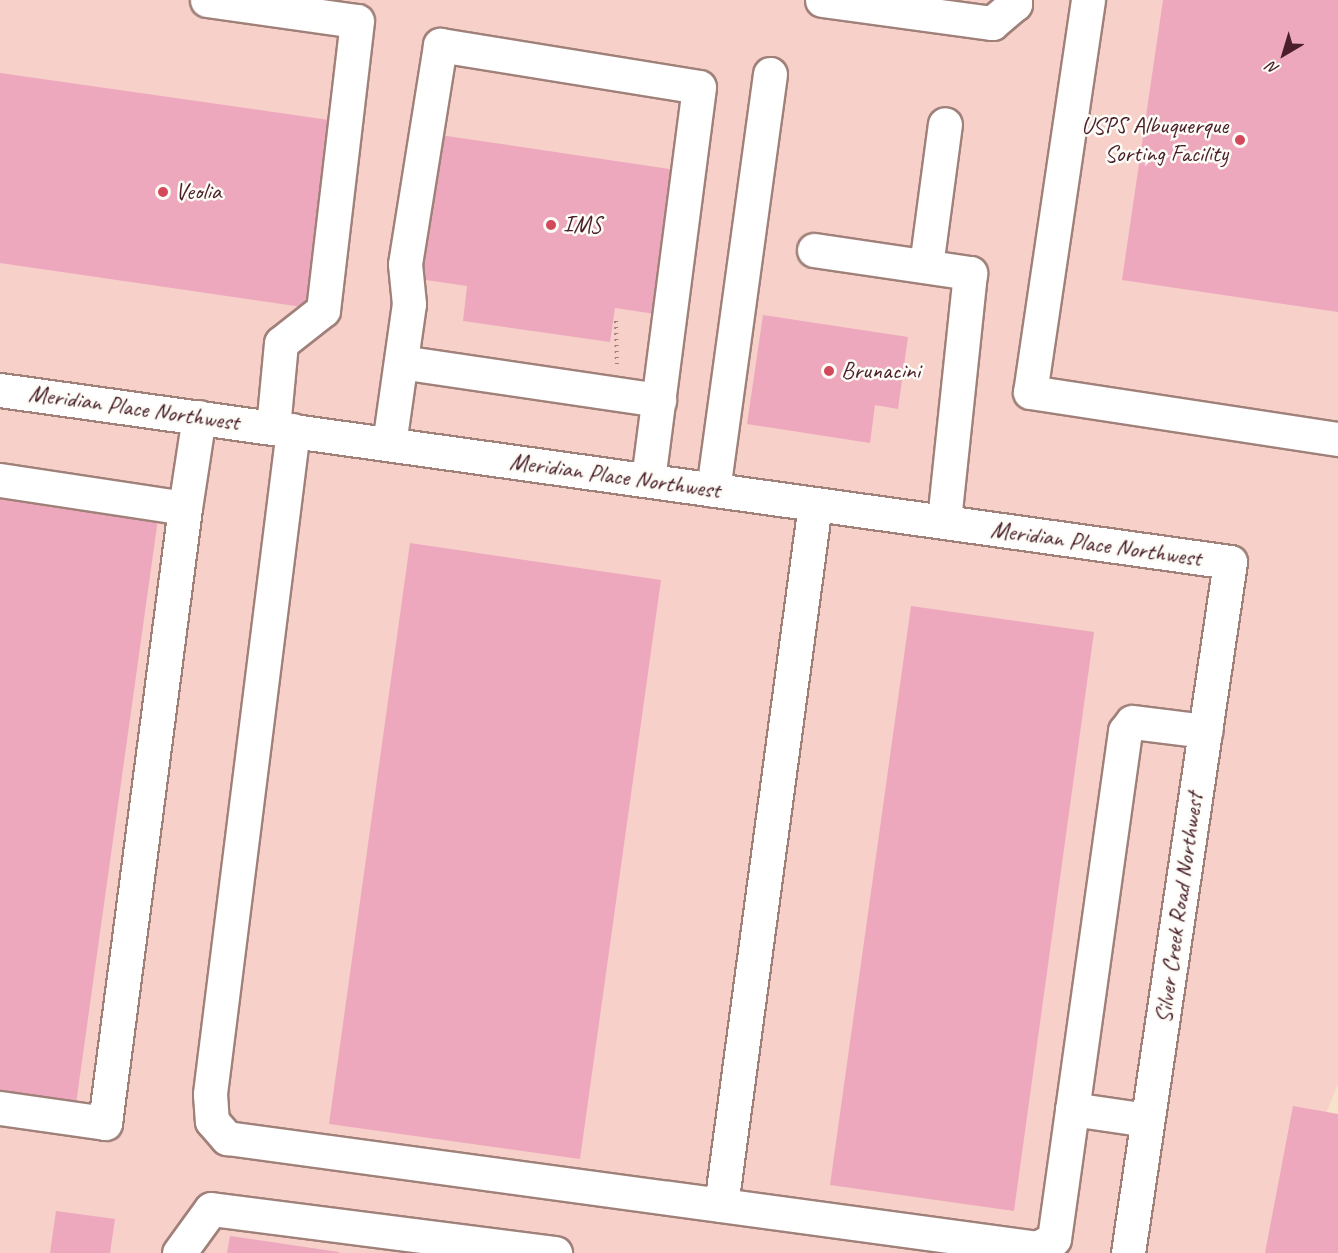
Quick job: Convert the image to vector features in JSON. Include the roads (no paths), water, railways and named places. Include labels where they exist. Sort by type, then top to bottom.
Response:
[{"type":"street","points":[[207,0],[357,21],[323,310],[281,343],[283,429],[210,1094],[212,1121],[227,1138],[1037,1248],[1054,1239],[1125,731],[1132,722],[1205,730]]},
{"type":"street","points":[[822,0],[992,22],[1015,4],[1015,0]]},
{"type":"street","points":[[1088,0],[1030,392],[1338,439]]},
{"type":"street","points":[[389,444],[409,304],[405,264],[440,45],[699,87],[648,480]]},
{"type":"street","points":[[713,490],[770,74]]},
{"type":"street","points":[[926,266],[945,124]]},
{"type":"street","points":[[814,250],[970,273],[944,522]]},
{"type":"street","points":[[401,362],[659,400]]},
{"type":"street","name":"Meridian Place Northwest","points":[[0,390],[1230,562]]},
{"type":"street","points":[[0,1108],[105,1123],[185,508],[199,417]]},
{"type":"street","points":[[0,480],[185,508]]},
{"type":"street","points":[[721,1205],[815,504]]},
{"type":"street","name":"Silver Creek Road Northwest","points":[[1128,1253],[1230,562]]},
{"type":"street","points":[[1072,1109],[1147,1120]]},
{"type":"street","points":[[179,1253],[211,1209],[555,1253]]},
{"type":"place","name":"USPS Albuquerque Sorting Facility","points":[[1240,140]]},
{"type":"place","name":"Veolia","points":[[163,192]]},
{"type":"place","name":"IMS","points":[[551,225]]},
{"type":"place","name":"Brunacini","points":[[829,371]]}]
